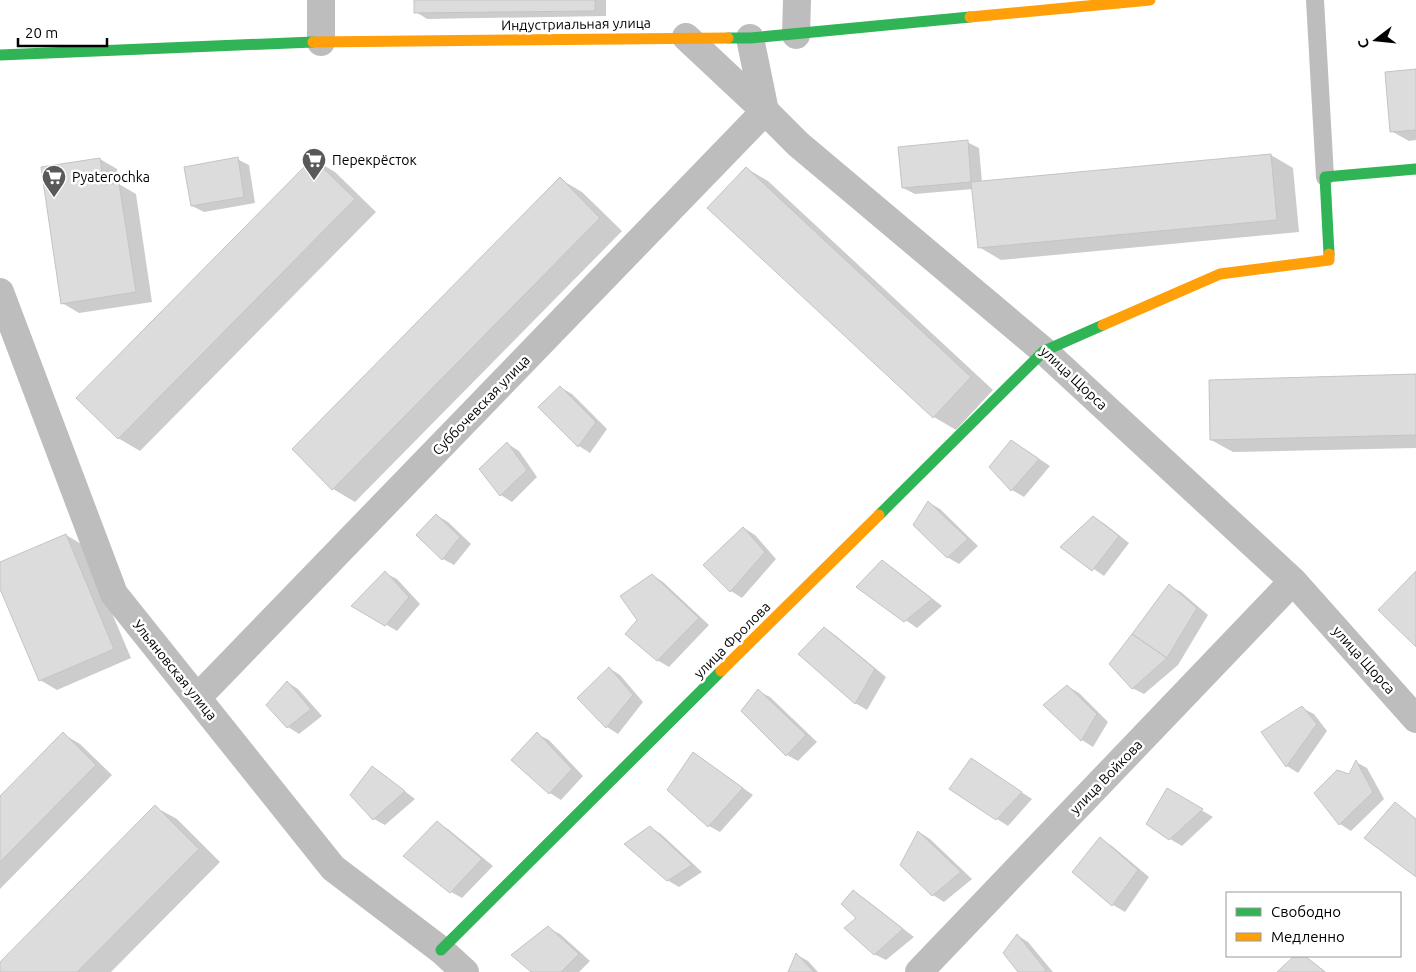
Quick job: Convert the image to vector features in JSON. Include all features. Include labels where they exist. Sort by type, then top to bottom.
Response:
[{"type":"street","points":[[321,0],[321,42]]},
{"type":"street","points":[[796,35],[797,0]]},
{"type":"street","name":"Индустриальная улица","points":[[0,55],[321,42],[686,37],[750,38],[1150,0]]},
{"type":"street","name":"улица Щорса","points":[[686,37],[798,144],[1044,351],[1294,581],[1416,719]]},
{"type":"street","points":[[750,38],[764,111]]},
{"type":"street","name":"Суббочевская улица","points":[[197,698],[764,111]]},
{"type":"street","points":[[1044,351],[1220,274],[1328,260],[1325,177],[1416,169]]},
{"type":"street","name":"Ульяновская улица","points":[[0,292],[114,594],[333,868],[441,950],[465,972]]},
{"type":"street","name":"улица Фролова","points":[[441,950],[1044,351]]},
{"type":"street","name":"улица Войкова","points":[[919,972],[1294,581]]},
{"type":"lane","points":[[1315,0],[1325,177]]},
{"type":"building","points":[[414,0],[595,0],[595,11],[414,13]]},
{"type":"building","points":[[1416,69],[1416,130],[1390,132],[1385,72]]},
{"type":"building","points":[[968,140],[971,182],[902,188],[898,147]]},
{"type":"building","points":[[1271,154],[1277,220],[978,248],[971,182]]},
{"type":"building","points":[[238,157],[244,197],[191,206],[184,167]]},
{"type":"building","points":[[100,158],[104,185],[119,183],[136,292],[61,304],[41,167]]},
{"type":"building","points":[[313,158],[355,199],[118,439],[76,398]]},
{"type":"building","points":[[746,167],[971,377],[933,418],[707,208]]},
{"type":"building","points":[[560,177],[600,218],[332,490],[292,449]]},
{"type":"building","points":[[1416,374],[1416,435],[1210,440],[1209,380]]},
{"type":"building","points":[[560,386],[596,422],[578,447],[538,407]]},
{"type":"building","points":[[1011,440],[1039,459],[1011,491],[989,467]]},
{"type":"building","points":[[507,442],[527,470],[500,496],[479,469]]},
{"type":"building","points":[[928,501],[968,539],[947,558],[913,525]]},
{"type":"building","points":[[436,514],[460,537],[442,560],[416,535]]},
{"type":"building","points":[[1093,516],[1119,536],[1092,571],[1060,547]]},
{"type":"building","points":[[743,527],[765,552],[730,592],[703,565]]},
{"type":"building","points":[[66,534],[114,649],[39,681],[0,589],[0,562]]},
{"type":"building","points":[[882,560],[932,599],[904,622],[856,587]]},
{"type":"building","points":[[385,571],[409,597],[385,626],[351,606]]},
{"type":"building","points":[[1416,571],[1416,647],[1378,610]]},
{"type":"building","points":[[652,574],[699,618],[657,661],[625,634],[637,620],[620,596]]},
{"type":"building","points":[[1169,584],[1197,608],[1167,658],[1132,634]]},
{"type":"building","points":[[824,627],[875,669],[855,704],[798,654]]},
{"type":"building","points":[[1132,634],[1167,658],[1132,689],[1109,664]]},
{"type":"building","points":[[609,667],[633,695],[606,728],[577,698]]},
{"type":"building","points":[[287,681],[311,709],[287,728],[266,705]]},
{"type":"building","points":[[1067,685],[1097,714],[1081,741],[1043,705]]},
{"type":"building","points":[[758,689],[806,735],[786,756],[741,711]]},
{"type":"building","points":[[1302,706],[1317,724],[1286,767],[1261,732]]},
{"type":"building","points":[[63,732],[96,765],[0,862],[0,796]]},
{"type":"building","points":[[537,732],[572,769],[549,794],[511,760]]},
{"type":"building","points":[[693,752],[743,788],[708,827],[667,790]]},
{"type":"building","points":[[971,758],[1022,792],[996,820],[949,789]]},
{"type":"building","points":[[1356,760],[1373,792],[1339,825],[1314,793],[1337,770],[1349,774]]},
{"type":"building","points":[[372,766],[405,791],[373,820],[350,795]]},
{"type":"building","points":[[1167,788],[1203,809],[1169,840],[1146,824]]},
{"type":"building","points":[[1395,802],[1416,819],[1416,877],[1364,838]]},
{"type":"building","points":[[155,805],[199,849],[77,972],[0,972],[0,962]]},
{"type":"building","points":[[437,821],[482,859],[450,893],[403,856]]},
{"type":"building","points":[[650,826],[692,865],[667,881],[624,844]]},
{"type":"building","points":[[918,831],[961,872],[932,896],[900,865]]},
{"type":"building","points":[[1100,837],[1138,870],[1112,906],[1072,872]]},
{"type":"building","points":[[853,890],[903,929],[874,955],[844,928],[856,918],[841,904]]},
{"type":"building","points":[[548,926],[579,954],[561,972],[531,972],[511,955]]},
{"type":"building","points":[[1017,934],[1046,970],[1044,972],[1018,972],[1003,953]]},
{"type":"building","points":[[796,953],[814,972],[788,972]]},
{"type":"building","points":[[1293,957],[1306,957],[1325,972],[1277,972]]},
{"type":"traffic: fast","points":[[728,38],[750,38],[970,17]]},
{"type":"traffic: fast","points":[[0,55],[313,42]]},
{"type":"traffic: fast","points":[[1329,254],[1325,177],[1416,169]]},
{"type":"traffic: fast","points":[[879,515],[1044,351],[1103,325]]},
{"type":"traffic: fast","points":[[441,950],[721,671]]},
{"type":"traffic: slow","points":[[970,17],[1150,0]]},
{"type":"traffic: slow","points":[[313,42],[728,38]]},
{"type":"traffic: slow","points":[[1103,325],[1220,274],[1329,260],[1329,254]]},
{"type":"traffic: slow","points":[[721,671],[879,515]]},
{"type":"place","name":"Перекрёсток","points":[[314,181]]},
{"type":"place","name":"Pyaterochka","points":[[54,198]]}]
